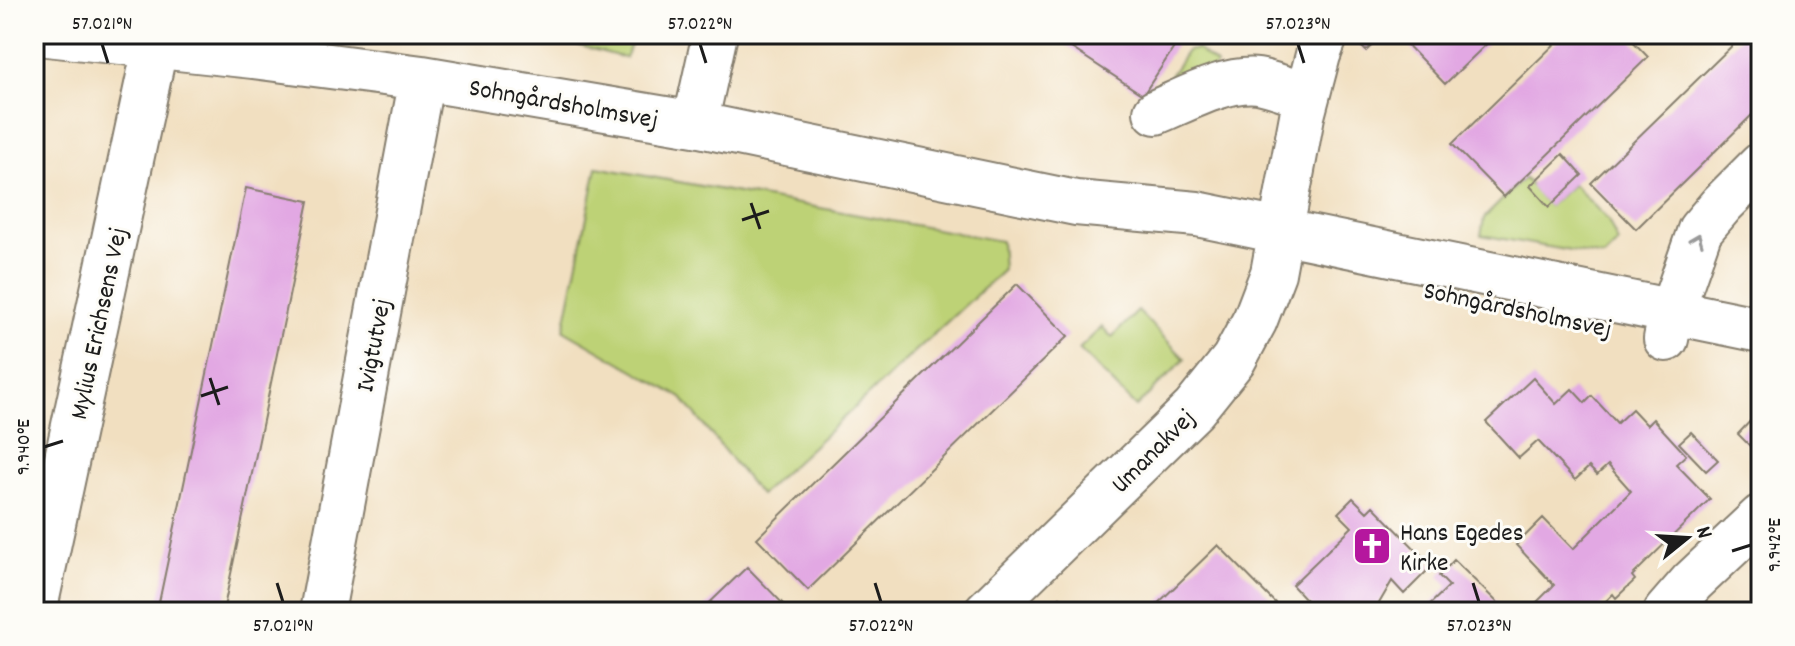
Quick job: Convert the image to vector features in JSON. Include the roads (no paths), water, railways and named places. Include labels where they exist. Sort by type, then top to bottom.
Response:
[{"type":"street","name":"Sohngårdsholmsvej","points":[[47,34],[157,40],[422,78],[695,124],[1076,203],[1197,214],[1278,245],[1668,326],[1761,358]]},
{"type":"street","points":[[695,124],[715,34]]},
{"type":"street","name":"Mylius Erichsens Vej","points":[[34,612],[157,40]]},
{"type":"street","points":[[1156,112],[1225,84],[1257,81],[1317,61]]},
{"type":"street","name":"Umanakvej","points":[[986,612],[1194,409],[1234,359],[1255,320],[1273,273],[1317,61]]},
{"type":"street","name":"Ivigtutvej","points":[[322,612],[422,78]]},
{"type":"street","points":[[1668,326],[1700,230],[1761,165]]},
{"type":"street","name":"Sohngårdsholmsvej","points":[[1668,326],[1761,330]]},
{"type":"street","points":[[1666,612],[1692,582],[1761,517]]},
{"type":"place","name":"Hans Egedes Kirke","points":[[1372,546]]}]
